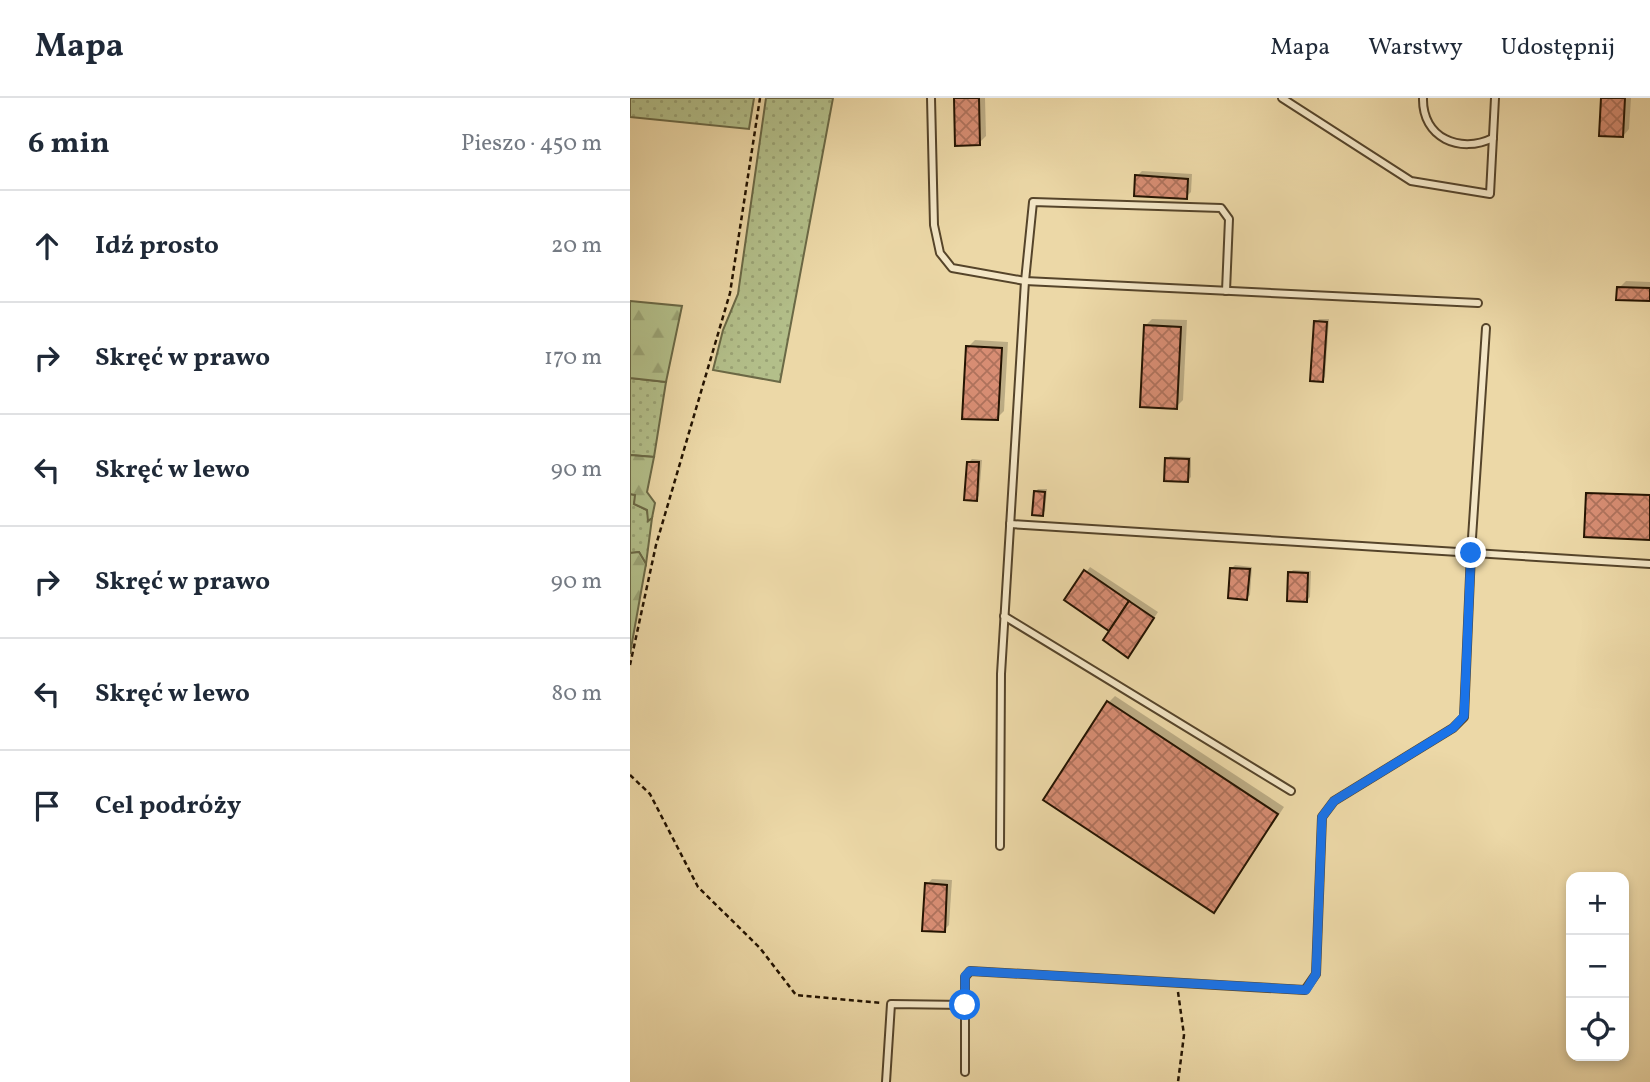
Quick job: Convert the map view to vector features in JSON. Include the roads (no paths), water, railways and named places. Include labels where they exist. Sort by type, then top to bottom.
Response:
[{"type":"lane","points":[[931,98],[934,225],[940,253],[951,268],[1025,281],[1478,303]]},
{"type":"lane","points":[[1282,98],[1411,181],[1490,194],[1495,98]]},
{"type":"lane","points":[[1423,98],[1422,108],[1431,127],[1449,141],[1470,146],[1493,138]]},
{"type":"lane","points":[[1000,846],[1001,674],[1025,281],[1033,202],[1221,208],[1229,219],[1226,291]]},
{"type":"lane","points":[[965,1072],[965,976],[970,971],[1306,990],[1316,974],[1322,817],[1334,801],[1453,728],[1464,716],[1471,553],[1486,328]]},
{"type":"lane","points":[[1010,524],[1650,564]]},
{"type":"lane","points":[[1004,616],[1291,791]]},
{"type":"lane","points":[[886,1082],[891,1004],[965,1005]]}]
